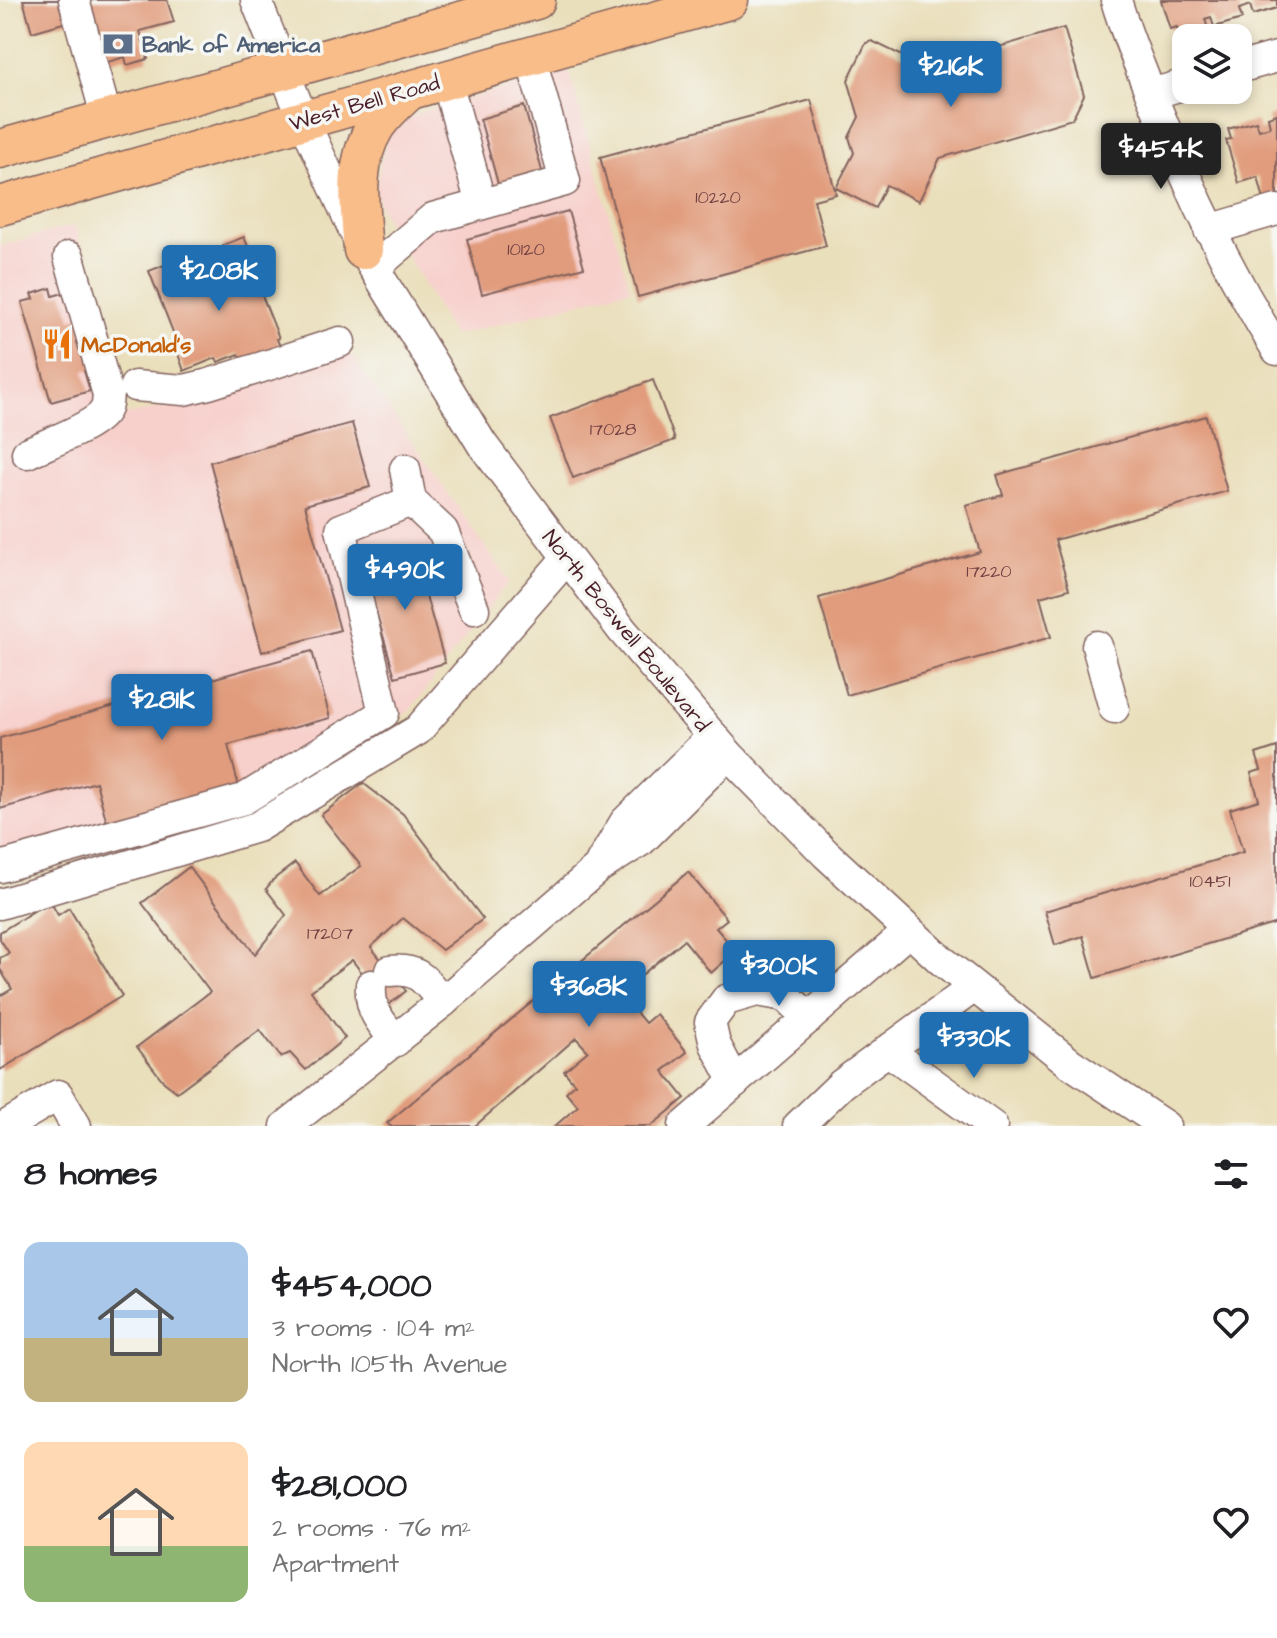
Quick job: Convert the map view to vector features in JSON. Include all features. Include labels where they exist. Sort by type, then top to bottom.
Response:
[{"type":"main road","points":[[0,149],[283,71],[468,10],[536,0]]},
{"type":"main road","name":"West Bell Road","points":[[0,206],[729,0]]},
{"type":"main road","points":[[369,259],[358,192],[367,145],[375,126],[429,83]]},
{"type":"street","points":[[74,0],[107,119]]},
{"type":"street","name":"North Boswell Boulevard","points":[[256,0],[303,119],[369,259],[482,444],[655,670],[720,745],[826,854],[909,931],[1070,1063],[1165,1126]]},
{"type":"street","points":[[1116,0],[1193,197],[1246,300],[1277,350]]},
{"type":"street","points":[[369,259],[433,218],[565,181],[530,55]]},
{"type":"street","points":[[1252,64],[1277,57]]},
{"type":"street","points":[[429,83],[481,204]]},
{"type":"street","points":[[1151,94],[1172,88]]},
{"type":"street","points":[[1209,230],[1277,210]]},
{"type":"street","points":[[27,453],[89,424],[106,408],[108,395],[69,257]]},
{"type":"street","points":[[135,386],[184,390],[340,342]]},
{"type":"street","points":[[405,469],[411,501],[443,531],[474,609]]},
{"type":"street","points":[[0,867],[244,799],[384,713],[341,529],[411,501]]},
{"type":"street","points":[[0,904],[257,827],[418,730],[567,558]]},
{"type":"street","points":[[1097,646],[1114,708]]},
{"type":"street","points":[[286,1126],[396,1041],[598,868],[642,840],[720,745]]},
{"type":"street","points":[[684,1126],[909,931]]},
{"type":"street","points":[[396,1041],[376,1017],[369,1003],[380,978],[408,969],[419,974],[443,1002]]},
{"type":"street","points":[[798,1126],[842,1084],[974,987]]},
{"type":"street","points":[[735,1082],[715,1044],[710,1022],[726,1000],[757,991],[786,996],[809,1018]]},
{"type":"street","points":[[887,1050],[992,1126]]},
{"type":"street","points":[[6,1126],[58,1095],[76,1126]]},
{"type":"shaded area","points":[[569,71],[630,289],[453,336],[380,208],[375,191],[386,136],[396,125],[423,111]]},
{"type":"shaded area","points":[[75,225],[126,415],[351,354],[509,581],[410,710],[244,810],[0,879],[0,246]]},
{"type":"building","name":"Bank of America","points":[[23,0],[167,0],[174,22],[140,31],[148,59],[127,65],[125,57],[97,65],[84,17],[32,32]]},
{"type":"building","points":[[1161,0],[1277,0],[1277,8],[1253,15],[1250,5],[1239,9],[1242,19],[1224,24],[1213,24],[1211,17],[1205,19],[1206,24],[1172,24],[1170,29]]},
{"type":"building","points":[[1064,28],[1084,95],[1072,119],[940,158],[919,201],[886,185],[875,208],[836,188],[854,153],[849,137],[859,117],[848,80],[866,43],[872,41],[948,78],[955,75],[964,57]]},
{"type":"building","points":[[811,100],[836,194],[814,200],[826,246],[638,297],[600,157]]},
{"type":"building","points":[[524,106],[544,178],[500,191],[480,119]]},
{"type":"building","points":[[1277,114],[1277,196],[1264,200],[1258,177],[1239,183],[1226,140],[1231,139],[1228,129],[1256,121],[1259,130],[1270,127],[1268,117]]},
{"type":"building","points":[[568,211],[584,267],[482,294],[467,239]]},
{"type":"building","points":[[244,237],[250,251],[245,253],[288,367],[251,381],[239,354],[218,362],[216,358],[184,371],[177,351],[180,350],[149,271],[197,252],[205,273],[230,264],[223,245]]},
{"type":"building","points":[[51,288],[53,296],[63,293],[71,319],[79,317],[94,369],[84,371],[90,391],[51,402],[22,302],[34,299],[32,294]]},
{"type":"building","points":[[653,380],[675,440],[573,478],[550,418]]},
{"type":"building","points":[[1206,416],[1227,491],[1055,540],[1069,589],[1040,597],[1051,637],[847,695],[819,598],[980,552],[966,505],[1003,495],[997,475]]},
{"type":"building","points":[[352,423],[370,487],[305,505],[340,630],[262,652],[210,462]]},
{"type":"building","points":[[422,549],[429,576],[421,578],[445,663],[395,677],[363,566]]},
{"type":"building","points":[[312,651],[330,718],[228,745],[240,791],[108,827],[96,782],[0,809],[0,738]]},
{"type":"building","points":[[1277,747],[1277,923],[1095,978],[1083,936],[1055,945],[1045,911],[1243,852],[1230,809],[1259,800],[1251,773],[1261,770],[1256,754]]},
{"type":"building","points":[[363,783],[403,814],[483,919],[442,950],[403,918],[371,947],[406,991],[387,1006],[352,960],[311,991],[345,1038],[306,1070],[290,1053],[281,1057],[260,1030],[177,1092],[164,1082],[137,1047],[210,992],[142,903],[189,867],[255,954],[286,915],[266,889],[274,879],[295,863],[320,896],[361,866],[321,815]]},
{"type":"building","points":[[688,872],[727,919],[716,928],[736,951],[711,973],[684,940],[620,993],[645,1023],[656,1014],[687,1052],[663,1071],[685,1098],[651,1126],[555,1126],[578,1106],[566,1092],[575,1084],[564,1071],[588,1051],[576,1038],[475,1126],[390,1126],[387,1123]]},
{"type":"building","points":[[50,901],[58,915],[69,908],[122,996],[0,1070],[0,996],[12,989],[0,969],[0,958],[9,953],[0,939],[0,932]]},
{"type":"place","name":"Bank of America","points":[[118,44]]},
{"type":"place","name":"McDonald's","points":[[57,344]]}]
